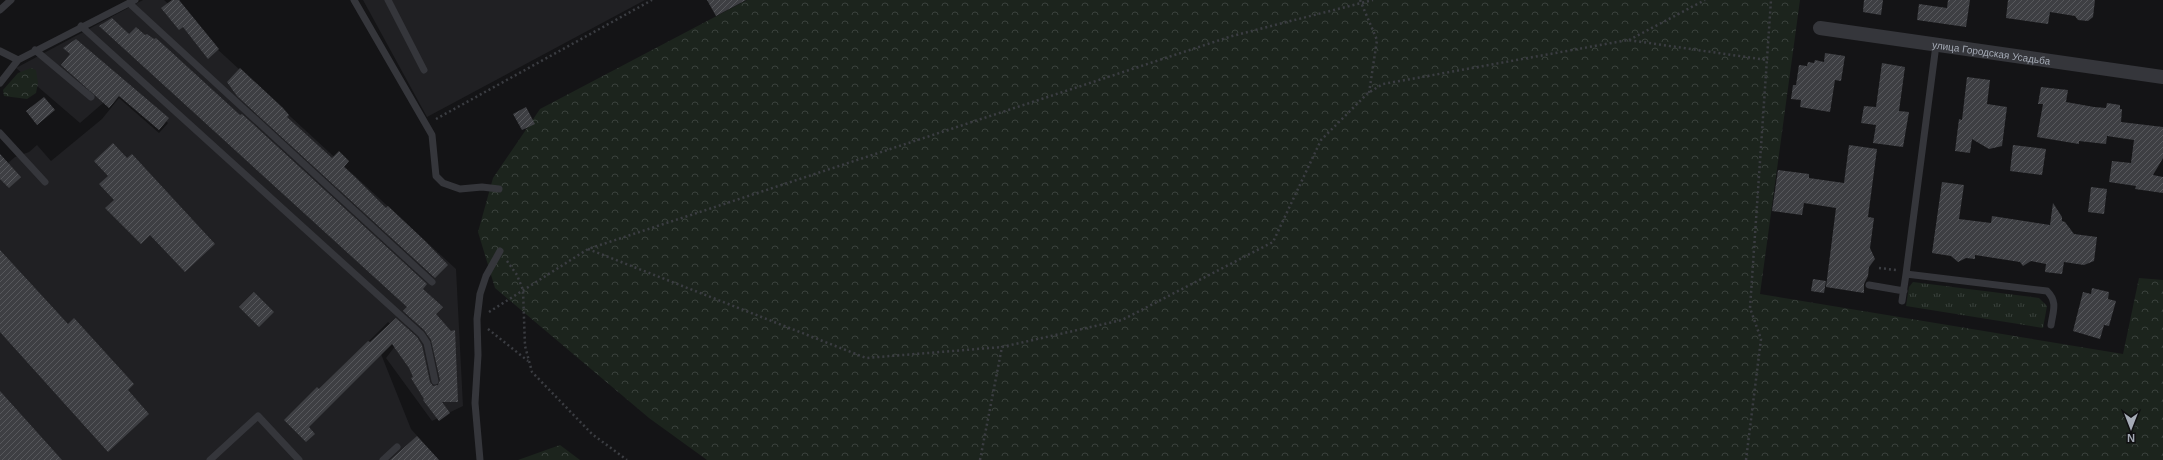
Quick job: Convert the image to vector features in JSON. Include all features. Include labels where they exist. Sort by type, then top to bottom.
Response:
[{"type":"street","name":"улица Городская Усадьба","points":[[1820,28],[1936,46],[2163,77]]},
{"type":"lane","points":[[0,10],[11,0]]},
{"type":"lane","points":[[354,0],[432,135],[436,176],[442,183],[460,189],[482,187],[499,189]]},
{"type":"lane","points":[[388,0],[424,70]]},
{"type":"lane","points":[[0,83],[18,60],[81,26],[132,2],[432,282]]},
{"type":"lane","points":[[81,26],[421,334],[427,343],[436,380]]},
{"type":"lane","points":[[1902,301],[1936,46]]},
{"type":"lane","points":[[35,50],[91,98]]},
{"type":"lane","points":[[0,51],[18,60]]},
{"type":"lane","points":[[0,133],[45,182]]},
{"type":"lane","points":[[480,460],[475,403],[478,355],[477,319],[480,294],[486,276],[500,251]]},
{"type":"lane","points":[[1906,273],[2047,291],[2053,297],[2055,303],[2051,325]]},
{"type":"lane","points":[[1869,285],[1904,291]]},
{"type":"lane","points":[[210,460],[258,416],[299,460]]},
{"type":"lane","points":[[382,460],[397,447]]},
{"type":"path","points":[[436,119],[652,0]]},
{"type":"path","points":[[528,361],[477,319],[588,249],[1232,36],[1361,1],[1373,0]]},
{"type":"path","points":[[588,249],[866,358],[1002,347],[1122,320],[1272,242],[1321,140],[1368,94],[1383,84],[1628,40],[1705,0]]},
{"type":"path","points":[[1746,460],[1760,339],[1750,308],[1771,0]]},
{"type":"path","points":[[1361,1],[1377,40],[1368,94]]},
{"type":"path","points":[[1628,40],[1767,60]]},
{"type":"path","points":[[500,251],[517,275],[523,290],[525,346],[532,372],[561,404],[592,434],[627,460]]},
{"type":"path","points":[[1879,268],[1906,273]]},
{"type":"path","points":[[980,460],[1002,347]]},
{"type":"shaded area","points":[[143,0],[164,0],[456,269],[463,406],[432,421],[386,358],[403,336],[388,322],[369,341],[381,354],[411,429],[439,460],[0,460],[0,154],[8,163],[15,157],[29,152],[37,145],[51,161],[102,119],[119,98],[159,133],[168,123],[125,84],[80,123],[16,68]]},
{"type":"shaded area","points":[[363,0],[645,0],[427,117]]},
{"type":"green space","points":[[747,0],[1800,0],[1760,294],[2123,354],[2139,278],[2163,280],[2163,460],[707,460],[649,418],[495,288],[478,232],[493,178],[540,109]]},
{"type":"green space","points":[[31,68],[36,70],[38,83],[36,93],[27,99],[4,96],[3,90],[18,73]]},
{"type":"green space","points":[[1913,282],[2039,298],[2047,306],[2043,328],[1906,306],[1909,287]]},
{"type":"green space","points":[[560,445],[580,460],[518,460]]},
{"type":"building","points":[[172,0],[179,0],[219,49],[208,59],[183,27],[179,30],[161,8]]},
{"type":"building","points":[[707,0],[746,0],[716,16]]},
{"type":"building","points":[[1864,0],[1883,0],[1881,15],[1863,12]]},
{"type":"building","points":[[1948,0],[1970,0],[1966,27],[1917,20],[1919,4],[1947,8]]},
{"type":"building","points":[[2008,0],[2095,0],[2093,17],[2088,21],[2078,20],[2075,16],[2050,12],[2048,24],[2006,18]]},
{"type":"building","points":[[112,18],[129,34],[136,27],[145,35],[147,34],[154,39],[156,38],[240,115],[242,114],[427,284],[423,289],[443,307],[436,314],[451,331],[455,330],[458,402],[442,402],[450,413],[439,421],[423,400],[424,399],[411,378],[413,377],[409,368],[392,344],[309,427],[315,434],[306,442],[284,420],[317,387],[319,389],[368,341],[370,342],[396,318],[417,337],[422,345],[430,382],[433,386],[438,385],[440,380],[431,340],[424,330],[403,311],[407,307],[99,26]]},
{"type":"building","points":[[76,39],[169,118],[159,130],[119,96],[109,108],[61,65],[70,54],[63,48]]},
{"type":"building","points":[[1825,53],[1845,56],[1841,81],[1835,80],[1830,112],[1800,107],[1801,100],[1791,99],[1793,85],[1796,85],[1799,65],[1807,66],[1808,62],[1814,63],[1815,60],[1824,62]]},
{"type":"building","points":[[1882,63],[1905,67],[1899,111],[1909,112],[1903,147],[1873,143],[1876,125],[1861,123],[1864,106],[1876,107]]},
{"type":"building","points":[[240,68],[283,108],[289,115],[287,117],[332,158],[339,151],[349,161],[344,167],[386,208],[388,206],[448,265],[435,278],[237,96],[227,82]]},
{"type":"building","points":[[1967,77],[1990,80],[1987,104],[2007,107],[2002,146],[1989,149],[1972,139],[1970,153],[1955,151],[1959,119],[1962,120]]},
{"type":"building","points":[[2041,87],[2068,90],[2066,102],[2106,108],[2107,103],[2120,105],[2120,109],[2122,109],[2121,122],[2163,127],[2163,158],[2153,175],[2163,177],[2163,193],[2135,189],[2136,186],[2109,182],[2112,161],[2131,163],[2134,140],[2107,136],[2106,144],[2079,141],[2079,144],[2037,137],[2043,104],[2038,104]]},
{"type":"building","points":[[44,97],[55,110],[37,125],[26,111]]},
{"type":"building","points":[[526,107],[535,124],[522,130],[513,114]]},
{"type":"building","points":[[113,143],[127,158],[132,154],[215,244],[185,272],[150,235],[141,244],[105,208],[114,200],[99,184],[108,176],[94,161]]},
{"type":"building","points":[[1849,145],[1877,149],[1868,217],[1874,218],[1870,248],[1875,259],[1869,267],[1868,276],[1864,284],[1864,293],[1826,287],[1836,208],[1804,203],[1802,215],[1772,211],[1778,170],[1809,174],[1809,178],[1844,183]]},
{"type":"building","points":[[2013,145],[2046,149],[2042,175],[2010,171]]},
{"type":"building","points":[[0,154],[21,177],[9,188],[0,179]]},
{"type":"building","points":[[1942,182],[1964,185],[1959,219],[1991,223],[1992,216],[2050,225],[2053,203],[2062,217],[2062,221],[2065,222],[2074,234],[2097,237],[2094,261],[2084,265],[2064,262],[2062,274],[2045,272],[2046,264],[2031,261],[2023,266],[2020,262],[1975,255],[1975,259],[1966,258],[1958,262],[1951,256],[1932,253]]},
{"type":"building","points":[[2091,187],[2107,189],[2104,214],[2088,212]]},
{"type":"building","points":[[0,250],[68,324],[74,318],[134,384],[128,390],[149,414],[108,452],[0,332]]},
{"type":"building","points":[[1813,279],[1826,281],[1824,293],[1811,291]]},
{"type":"building","points":[[2092,288],[2109,292],[2108,299],[2116,301],[2109,326],[2104,325],[2100,339],[2073,331],[2083,292],[2091,294]]},
{"type":"building","points":[[254,292],[274,312],[259,327],[239,307]]},
{"type":"building","points":[[0,391],[62,460],[0,460]]},
{"type":"building","points":[[417,436],[439,460],[390,460],[397,454]]}]
